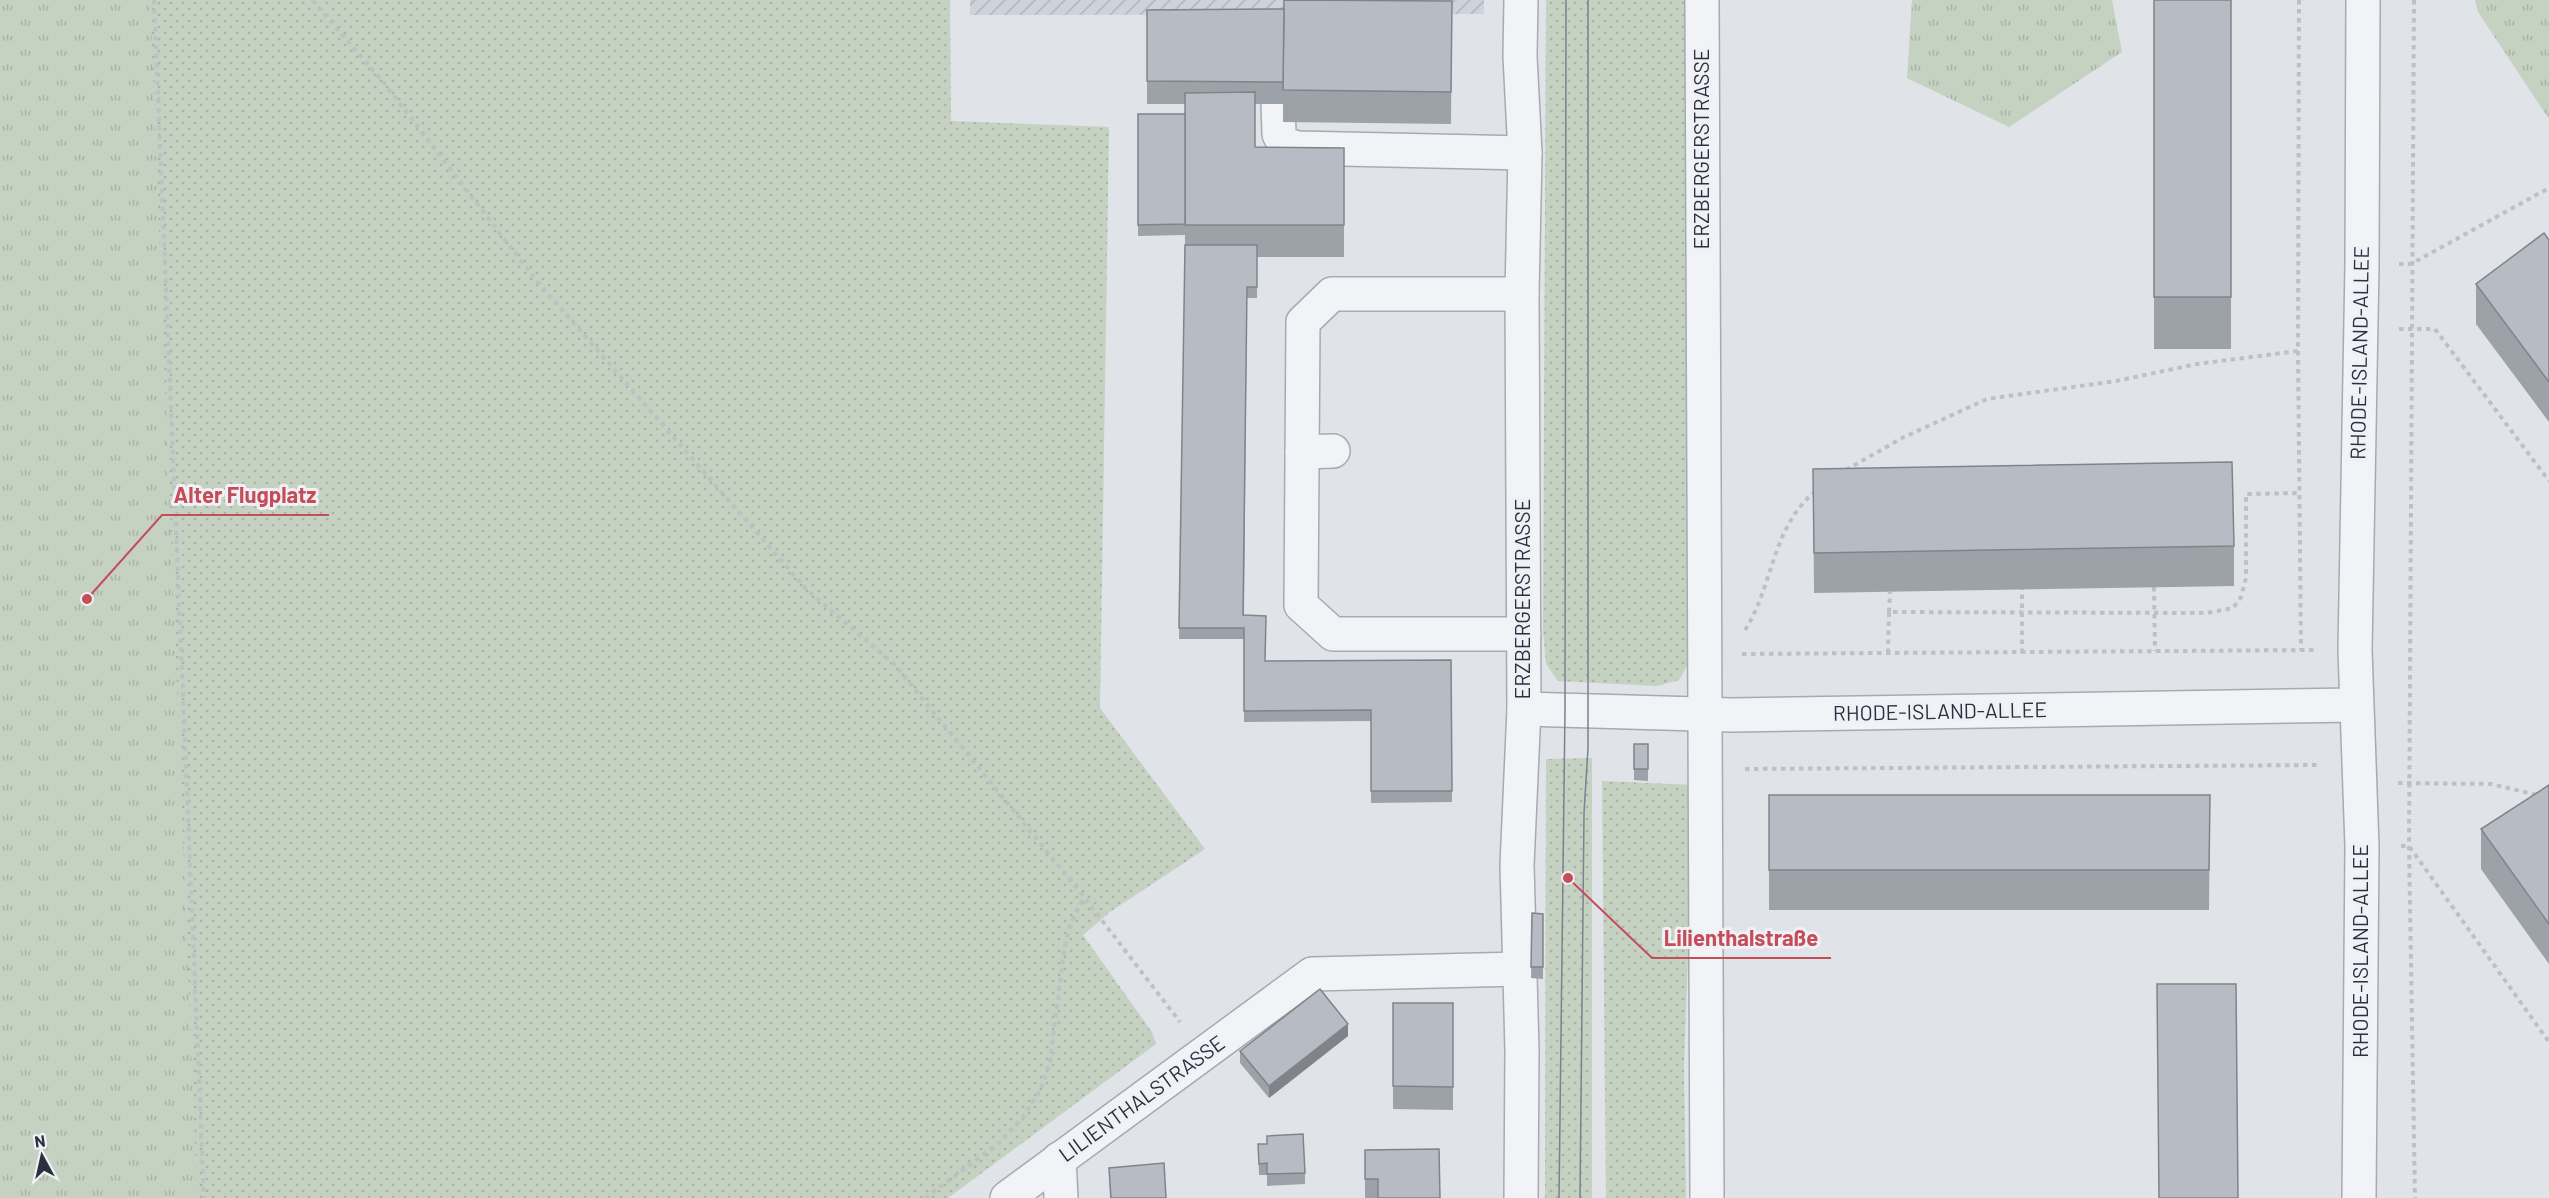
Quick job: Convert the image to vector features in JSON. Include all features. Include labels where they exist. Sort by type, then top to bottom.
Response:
[{"type":"street","name":"ERZBERGERSTRASSE","points":[[1521,0],[1520,56],[1525,153],[1522,294],[1524,709],[1517,865],[1521,1198]]},
{"type":"street","name":"ERZBERGERSTRASSE","points":[[1702,0],[1707,1198]]},
{"type":"street","name":"RHODE-ISLAND-ALLEE","points":[[2359,1198],[2362,846],[2355,650],[2362,265],[2363,0]]},
{"type":"street","points":[[1278,104],[1279,134],[1284,144],[1298,148],[1525,153]]},
{"type":"street","points":[[1522,294],[1332,294],[1303,322],[1317,451],[1301,605],[1333,634],[1524,634]]},
{"type":"street","name":"RHODE-ISLAND-ALLEE","points":[[1524,709],[1704,715],[2356,705]]},
{"type":"street","name":"LILIENTHALSTRASSE","points":[[1007,1198],[1312,974],[1520,969]]},
{"type":"street","points":[[1059,1159],[1061,1198]]},
{"type":"path","points":[[154,0],[204,1198]]},
{"type":"path","points":[[312,0],[384,82],[544,289],[808,591],[895,665],[1084,897],[1205,1054]]},
{"type":"path","points":[[2298,0],[2301,650]]},
{"type":"path","points":[[2414,0],[2409,846],[2415,1198]]},
{"type":"path","points":[[2362,265],[2411,264],[2549,188]]},
{"type":"path","points":[[2361,328],[2435,328],[2549,482]]},
{"type":"path","points":[[1838,475],[1880,449],[1987,399],[2116,381],[2197,364],[2298,351]]},
{"type":"path","points":[[1740,637],[1756,613],[1777,549],[1790,519],[1807,499],[1823,487]]},
{"type":"path","points":[[1889,612],[2207,613],[2233,608],[2241,597],[2246,578],[2246,494],[2299,493]]},
{"type":"path","points":[[2154,587],[2154,651]]},
{"type":"path","points":[[2022,589],[2022,653]]},
{"type":"path","points":[[1888,653],[1890,591]]},
{"type":"path","points":[[1732,654],[2355,650]]},
{"type":"path","points":[[1744,769],[2359,773],[2410,783],[2491,784],[2539,796]]},
{"type":"path","points":[[2362,846],[2409,846]]},
{"type":"path","points":[[2409,846],[2549,1042]]},
{"type":"path","points":[[925,1198],[999,1143],[1023,1117],[1041,1089],[1050,1062],[1064,950],[1070,925],[1084,897]]},
{"type":"shaded area","points":[[970,0],[1484,0],[1484,14],[970,15]]},
{"type":"green space","points":[[0,0],[950,0],[951,121],[1109,127],[1100,708],[1205,849],[1110,912],[1083,935],[1152,1032],[1156,1044],[948,1198],[0,1198]]},
{"type":"green space","points":[[0,0],[150,0],[197,1198],[0,1198]]},
{"type":"green space","points":[[1546,0],[1691,0],[1691,659],[1679,680],[1657,686],[1558,681],[1546,664],[1543,630]]},
{"type":"green space","points":[[1912,0],[2112,0],[2122,52],[2009,127],[1907,78]]},
{"type":"green space","points":[[2475,0],[2549,0],[2549,119],[2478,12]]},
{"type":"green space","points":[[1592,758],[1592,1198],[1545,1198],[1546,759]]},
{"type":"green space","points":[[1602,781],[1694,785],[1684,1066],[1686,1198],[1606,1198]]},
{"type":"building","points":[[1284,0],[1452,1],[1451,92],[1283,90]]},
{"type":"building","points":[[2154,0],[2231,0],[2231,297],[2154,297]]},
{"type":"building","points":[[1284,9],[1283,82],[1147,81],[1147,10]]},
{"type":"building","points":[[1255,92],[1255,147],[1344,148],[1344,225],[1185,225],[1185,93]]},
{"type":"building","points":[[1138,114],[1185,114],[1185,224],[1138,225]]},
{"type":"building","points":[[2544,233],[2549,240],[2549,382],[2476,284]]},
{"type":"building","points":[[1185,245],[1257,245],[1257,287],[1247,287],[1243,615],[1266,616],[1265,661],[1451,660],[1452,791],[1371,791],[1371,710],[1244,711],[1244,628],[1179,628]]},
{"type":"building","points":[[2232,462],[2234,546],[1814,553],[1813,469]]},
{"type":"building","points":[[1634,744],[1648,744],[1648,769],[1634,769]]},
{"type":"building","points":[[2549,785],[2549,924],[2481,829]]},
{"type":"building","points":[[1769,795],[2210,795],[2209,870],[1769,870]]},
{"type":"building","points":[[1532,913],[1543,914],[1543,967],[1531,967]]},
{"type":"building","points":[[2157,984],[2236,984],[2238,1198],[2159,1198]]},
{"type":"building","points":[[1320,989],[1348,1024],[1269,1086],[1240,1051]]},
{"type":"building","points":[[1393,1003],[1453,1003],[1453,1087],[1393,1086]]},
{"type":"building","points":[[1303,1134],[1305,1173],[1267,1174],[1267,1163],[1259,1164],[1258,1144],[1267,1144],[1267,1136]]},
{"type":"building","points":[[1439,1149],[1440,1198],[1378,1198],[1378,1179],[1365,1179],[1365,1150]]},
{"type":"building","points":[[1164,1163],[1166,1198],[1111,1198],[1109,1168]]},
{"type":"tram line","points":[[1559,1198],[1565,710],[1566,0]]},
{"type":"tram line","points":[[1580,1198],[1584,813],[1588,748],[1588,0]]},
{"type":"place","name":"Alter Flugplatz","points":[[87,599]]},
{"type":"place","name":"Lilienthalstraße","points":[[1568,878]]}]
